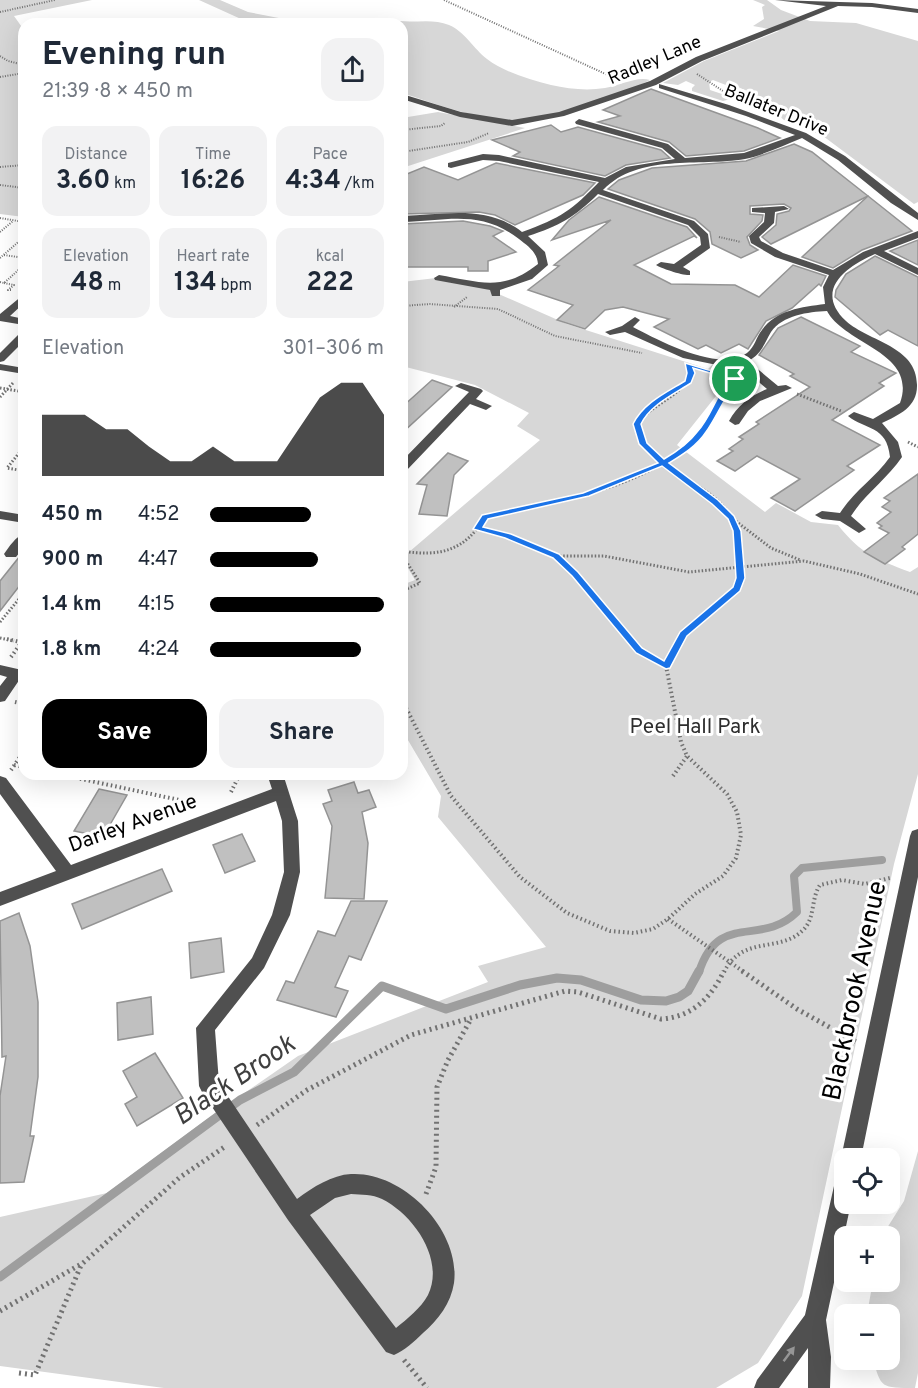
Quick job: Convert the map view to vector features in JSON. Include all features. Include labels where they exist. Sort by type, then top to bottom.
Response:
[{"type":"street","points":[[779,0],[837,4]]},
{"type":"street","name":"Radley Lane","points":[[408,98],[460,114],[513,123],[561,114],[644,86],[699,59],[837,4],[872,5],[918,11]]},
{"type":"street","points":[[673,89],[684,85]]},
{"type":"street","name":"Ballater Drive","points":[[662,86],[802,135],[832,151],[884,195],[918,217]]},
{"type":"street","points":[[569,125],[594,116]]},
{"type":"street","points":[[579,122],[665,146],[683,161]]},
{"type":"street","points":[[522,235],[554,224],[576,211],[595,190],[621,172],[642,165],[745,156],[802,135]]},
{"type":"street","points":[[451,165],[483,157],[499,158],[606,181]]},
{"type":"street","points":[[595,190],[656,213],[692,223],[705,236],[706,246],[676,267]]},
{"type":"street","points":[[754,210],[784,209]]},
{"type":"street","points":[[770,211],[769,223],[754,237],[754,240],[779,255],[835,274]]},
{"type":"street","points":[[408,219],[477,215],[495,219],[522,235],[539,250],[544,260],[543,265],[528,277],[495,291],[439,278]]},
{"type":"street","points":[[873,423],[907,404],[914,390],[914,374],[894,352],[844,324],[831,307],[828,285],[835,274],[847,265],[918,234]]},
{"type":"street","points":[[877,251],[918,272]]},
{"type":"street","points":[[661,265],[676,267],[686,273]]},
{"type":"street","points":[[1,318],[18,303]]},
{"type":"street","points":[[744,363],[755,351],[770,327],[783,317],[801,310],[831,307]]},
{"type":"street","points":[[1,318],[18,321]]},
{"type":"street","points":[[610,332],[630,324],[652,342],[688,355],[720,362],[744,363],[780,389],[744,406],[735,421]]},
{"type":"street","points":[[0,359],[18,341]]},
{"type":"street","points":[[0,367],[18,370]]},
{"type":"street","points":[[408,462],[477,391],[461,386]]},
{"type":"street","points":[[469,400],[486,406]]},
{"type":"street","points":[[844,517],[856,498],[886,471],[896,457],[893,444],[883,430],[873,423],[854,416]]},
{"type":"street","points":[[0,515],[18,518]]},
{"type":"street","points":[[822,515],[844,517],[859,529]]},
{"type":"street","points":[[11,554],[18,545]]},
{"type":"street","points":[[0,670],[17,674],[0,697]]},
{"type":"street","points":[[277,780],[290,821],[292,872],[281,915],[258,963],[205,1028],[209,1086],[295,1213],[394,1344],[436,1303],[444,1282],[443,1257],[432,1233],[398,1197],[378,1185],[352,1183],[328,1189],[295,1213]]},
{"type":"street","points":[[0,782],[67,873]]},
{"type":"street","name":"Darley Avenue","points":[[0,899],[282,792]]},
{"type":"street","name":"Blackbrook Avenue","points":[[853,1148],[918,836]]},
{"type":"street","points":[[819,1388],[820,1357],[815,1320],[838,1214]]},
{"type":"street","points":[[765,1388],[815,1320]]},
{"type":"path","points":[[0,12],[56,0]]},
{"type":"path","points":[[444,0],[610,76],[614,84]]},
{"type":"path","points":[[0,56],[18,64]]},
{"type":"path","points":[[0,77],[18,74]]},
{"type":"path","points":[[408,129],[441,126],[460,114]]},
{"type":"path","points":[[408,151],[468,142],[513,123]]},
{"type":"path","points":[[0,167],[18,166]]},
{"type":"path","points":[[0,185],[18,187]]},
{"type":"path","points":[[0,218],[18,221]]},
{"type":"path","points":[[0,232],[14,220]]},
{"type":"path","points":[[705,236],[736,241],[754,240]]},
{"type":"path","points":[[3,255],[18,242]]},
{"type":"path","points":[[0,251],[3,255],[18,257]]},
{"type":"path","points":[[0,282],[4,283],[18,270]]},
{"type":"path","points":[[408,306],[430,304],[498,309],[509,312],[533,327],[555,336],[645,354]]},
{"type":"path","points":[[408,553],[432,553],[469,539],[485,517],[586,495],[663,463],[682,452],[702,433],[744,363]]},
{"type":"path","points":[[688,364],[691,373],[689,382],[646,410],[637,424],[643,444],[663,463],[771,548],[804,561],[860,574],[918,594]]},
{"type":"path","points":[[726,376],[735,379]]},
{"type":"path","points":[[0,388],[18,391]]},
{"type":"path","points":[[780,389],[854,416]]},
{"type":"path","points":[[18,454],[7,468],[18,470]]},
{"type":"path","points":[[408,712],[451,796],[519,877],[567,913],[610,931],[634,933],[653,929],[669,919],[695,894],[723,876],[736,858],[741,835],[737,812],[727,794],[687,756],[681,742],[666,666],[683,634],[737,588],[741,578],[737,531],[731,518]]},
{"type":"path","points":[[477,529],[508,536],[556,556],[575,574],[639,651],[666,666]]},
{"type":"path","points":[[556,556],[604,556],[689,572],[804,561]]},
{"type":"path","points":[[408,563],[420,583],[408,588]]},
{"type":"path","points":[[0,622],[18,600]]},
{"type":"path","points":[[0,638],[18,642]]},
{"type":"path","points":[[673,776],[687,756]]},
{"type":"path","points":[[86,780],[232,811]]},
{"type":"path","points":[[0,1311],[82,1263],[237,1127],[411,1035],[565,991],[596,997],[661,1019],[685,1016],[709,997],[726,961],[748,948],[784,941],[802,932],[812,918],[814,894],[820,885],[842,880],[865,884],[888,879],[910,870]]},
{"type":"path","points":[[669,919],[726,961],[822,1024],[873,1050]]},
{"type":"path","points":[[418,1217],[436,1167],[437,1087],[448,1060],[471,1019]]},
{"type":"path","points":[[19,1373],[35,1375],[82,1263]]},
{"type":"path","points":[[394,1344],[427,1388]]},
{"type":"green space","points":[[0,0],[92,0],[14,16],[18,22],[18,216],[0,214]]},
{"type":"green space","points":[[199,0],[220,0],[248,12],[279,18],[239,18]]},
{"type":"green space","points":[[753,0],[767,0],[781,10],[810,21],[856,23],[918,41],[918,202],[914,204],[823,136],[784,120],[753,94],[736,86],[731,87],[713,80],[709,82],[710,90],[734,98],[723,101],[692,91],[695,85],[686,81],[678,85],[663,83],[704,61],[779,31],[753,26],[764,19],[762,7],[765,5]]},
{"type":"green space","points":[[408,21],[427,21],[449,25],[459,31],[494,64],[509,72],[543,83],[578,89],[598,89],[639,79],[650,80],[597,102],[535,119],[500,120],[451,109],[408,95]]},
{"type":"green space","points":[[438,112],[525,128],[408,166],[408,117]]},
{"type":"green space","name":"Peel Hall Park","points":[[436,278],[476,284],[567,324],[708,369],[713,364],[756,383],[734,399],[716,396],[677,445],[765,512],[776,503],[811,522],[838,525],[854,543],[878,559],[910,572],[918,567],[918,774],[894,864],[802,1296],[758,1363],[716,1388],[164,1388],[0,1366],[0,1217],[107,1193],[207,1119],[298,1056],[488,982],[478,966],[546,947],[438,817],[441,796],[408,740],[408,583],[415,580],[408,568],[408,553],[540,440],[517,426],[529,413],[475,385],[408,368],[408,281]]},
{"type":"green space","points":[[918,1151],[918,1373],[915,1388],[895,1388],[884,1384],[876,1370],[900,1370],[900,1304],[869,1304],[871,1292],[900,1292],[900,1226],[888,1226],[896,1214],[900,1214],[900,1207],[904,1201]]},
{"type":"building","points":[[651,89],[780,138],[744,151],[686,156],[669,142],[598,122],[620,116],[603,110]]},
{"type":"building","points":[[551,125],[561,132],[578,127],[661,150],[670,158],[626,165],[605,176],[513,156],[520,152],[492,140]]},
{"type":"building","points":[[794,144],[812,152],[868,196],[771,244],[762,237],[776,225],[777,214],[789,211],[791,208],[784,204],[750,206],[750,214],[763,215],[762,221],[747,237],[750,245],[758,250],[741,258],[712,244],[710,232],[695,219],[608,189],[619,180],[652,168],[746,161]]},
{"type":"building","points":[[496,163],[595,183],[583,195],[515,225],[495,215],[479,212],[408,214],[408,174],[424,167],[458,180]]},
{"type":"building","points":[[868,196],[912,231],[862,250],[833,268],[802,257]]},
{"type":"building","points":[[599,197],[687,227],[697,238],[694,236],[634,265],[671,284],[735,285],[759,297],[793,265],[826,276],[821,286],[819,284],[792,308],[766,321],[748,349],[739,344],[721,353],[706,345],[698,349],[654,327],[669,319],[623,307],[605,310],[585,329],[557,320],[573,305],[528,290],[559,266],[554,265],[611,220],[552,240],[569,220]]},
{"type":"building","points":[[463,221],[490,226],[503,231],[493,236],[516,252],[488,261],[488,271],[468,271],[468,267],[408,267],[408,224]]},
{"type":"building","points":[[918,240],[918,265],[890,251]]},
{"type":"building","points":[[875,256],[918,277],[918,346],[888,330],[880,335],[835,297],[836,290],[846,274]]},
{"type":"building","points":[[801,317],[860,346],[851,352],[896,373],[879,383],[884,386],[832,420],[880,445],[847,466],[854,470],[795,511],[771,498],[800,479],[757,456],[735,471],[717,461],[733,451],[729,449],[743,439],[739,437],[759,424],[756,422],[810,387],[790,376],[794,374],[759,355],[778,328]]},
{"type":"building","points":[[432,380],[452,387],[408,427],[408,402]]},
{"type":"building","points":[[448,453],[468,461],[454,475],[447,516],[419,514],[427,485],[417,484]]},
{"type":"building","points":[[918,474],[918,534],[902,547],[905,549],[885,564],[864,552],[889,533],[879,528],[882,526],[877,523],[891,512],[882,507],[890,501],[884,498]]},
{"type":"building","points":[[18,558],[18,588],[0,611],[0,581]]},
{"type":"building","points":[[354,782],[358,793],[369,790],[376,807],[362,812],[368,843],[364,899],[325,898],[332,826],[323,804],[332,801],[328,790]]},
{"type":"building","points":[[99,789],[127,795],[103,837],[74,831]]},
{"type":"building","points":[[242,834],[255,861],[225,873],[213,845]]},
{"type":"building","points":[[162,869],[172,891],[82,929],[72,904]]},
{"type":"building","points":[[351,901],[387,901],[361,960],[349,956],[335,987],[348,991],[336,1017],[277,1000],[286,981],[294,983],[318,931],[335,936]]},
{"type":"building","points":[[19,913],[30,946],[38,1002],[38,1077],[30,1136],[34,1136],[24,1182],[0,1183],[0,1096],[6,1056],[2,1057],[0,921]]},
{"type":"building","points":[[221,938],[224,972],[191,978],[189,943]]},
{"type":"building","points":[[151,997],[153,1034],[118,1040],[117,1003]]},
{"type":"building","points":[[155,1053],[183,1098],[137,1126],[125,1104],[137,1097],[123,1071]]},
{"type":"waterway","name":"Black Brook","points":[[699,972],[707,953],[729,935],[769,928],[797,912],[794,876],[802,868],[882,860]]},
{"type":"waterway","name":"Black Brook","points":[[0,1277],[240,1100],[294,1072],[382,986],[446,1009],[520,985],[557,978],[581,980],[641,1000],[666,1001],[688,991],[699,971]]},
{"type":"route","points":[[735,379],[688,364],[691,373],[689,382],[646,410],[640,416],[637,424],[643,444],[663,463],[586,495],[485,517],[477,529],[508,536],[556,556],[575,574],[639,651],[666,666],[683,634],[737,588],[741,578],[737,531],[731,518],[715,502],[663,463],[682,452],[702,433],[727,388],[735,379]]}]
